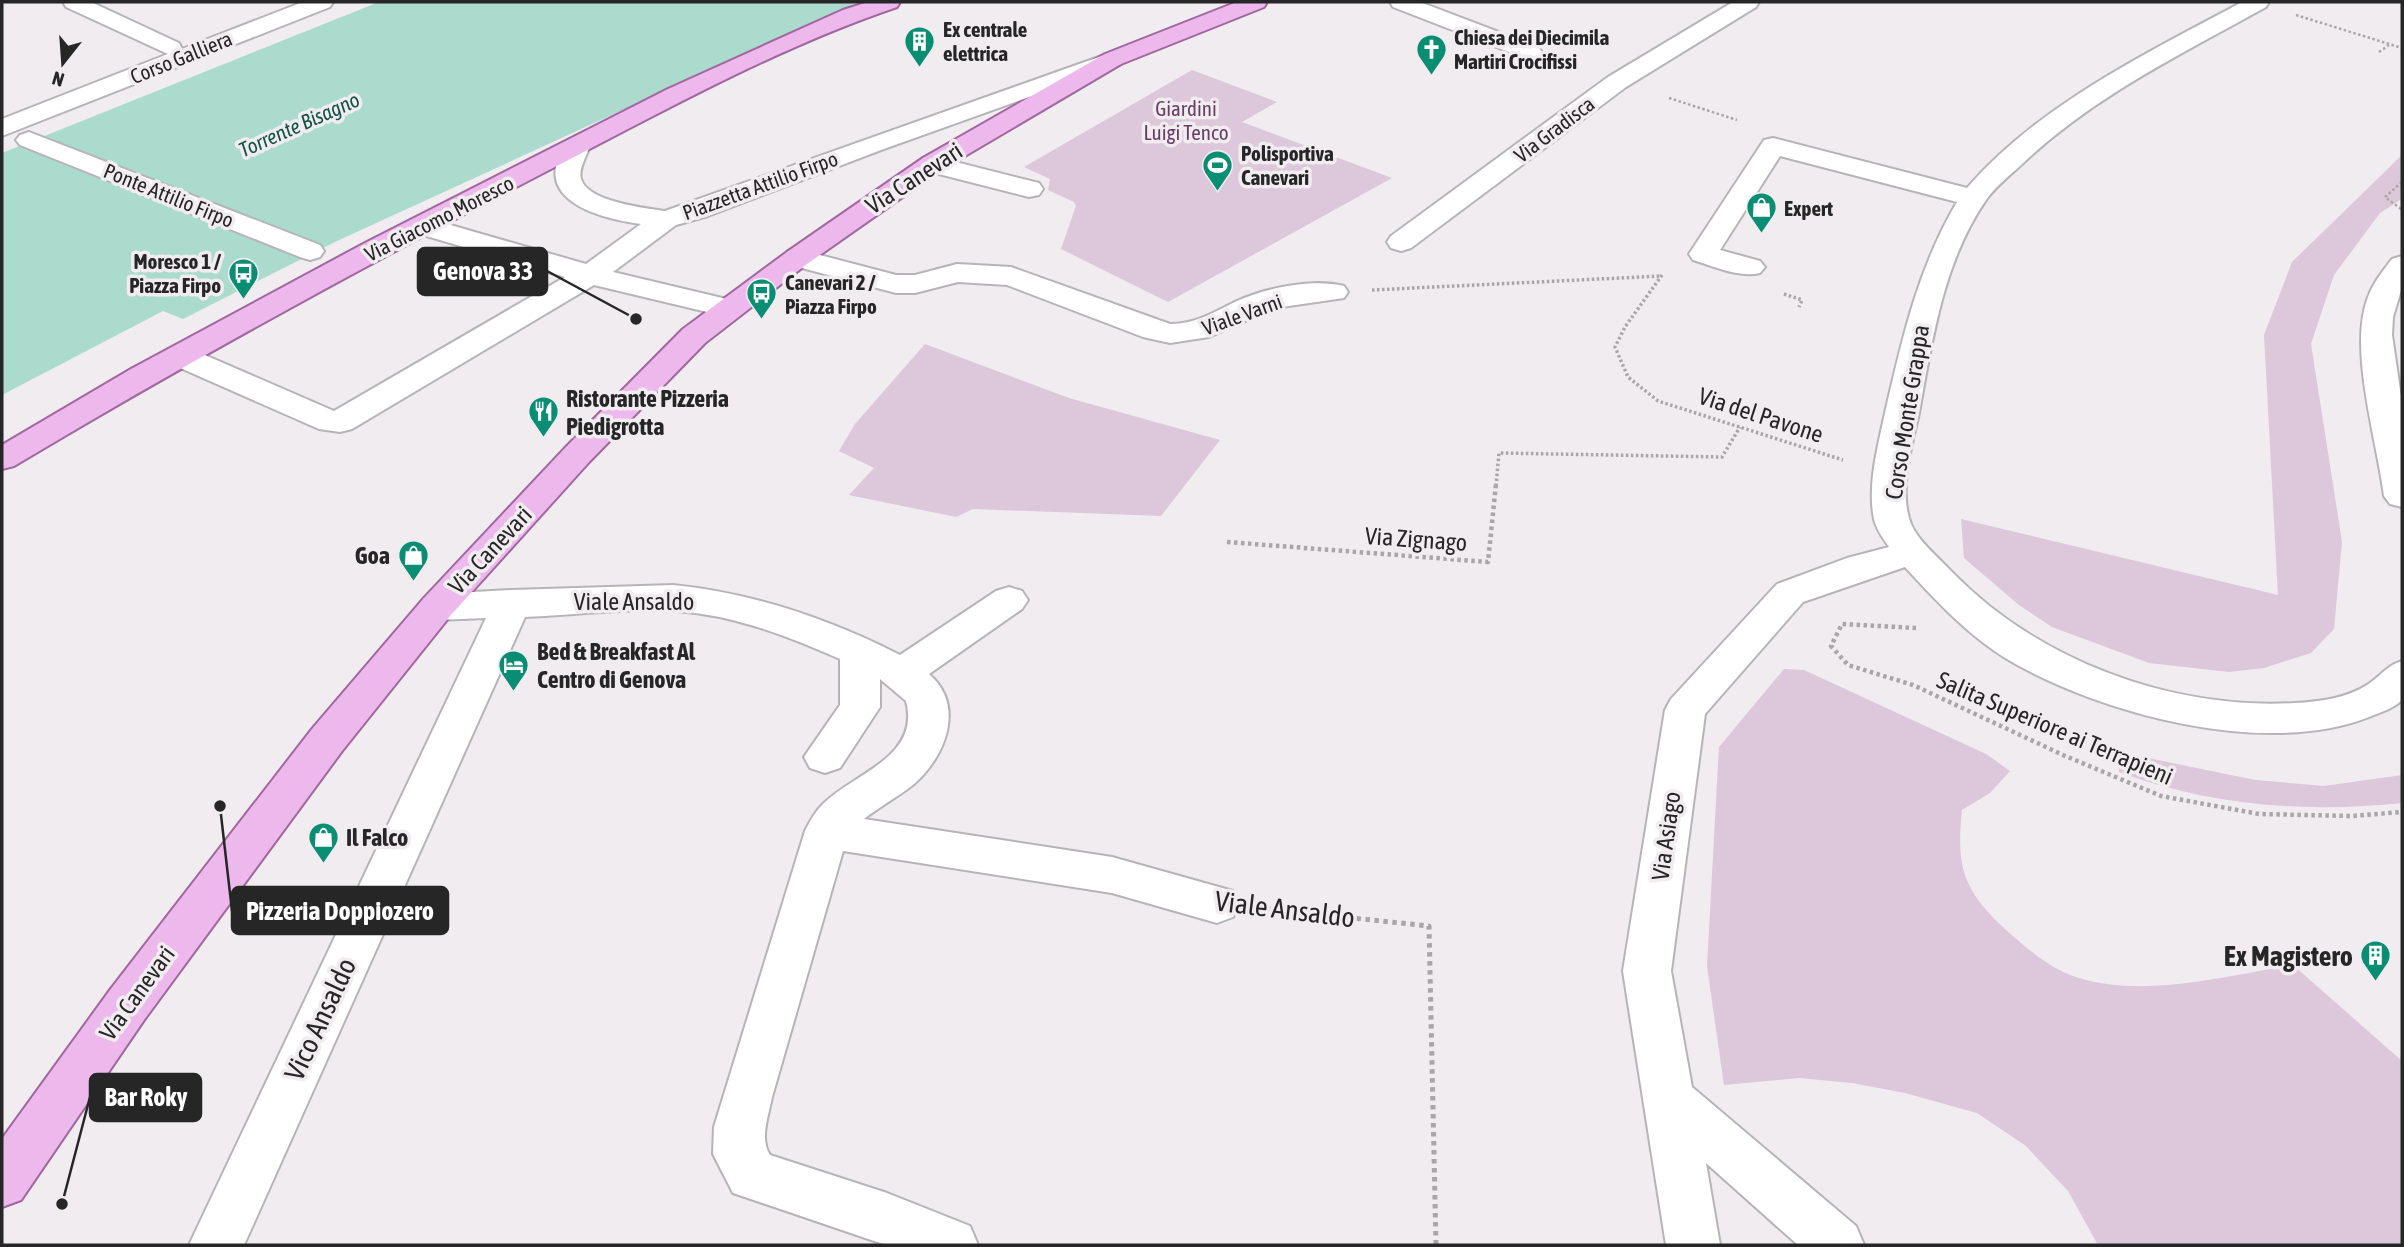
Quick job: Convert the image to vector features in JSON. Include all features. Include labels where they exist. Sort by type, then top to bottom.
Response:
[{"type":"main road","name":"Via Giacomo Moresco","points":[[2,459],[326,275],[677,94],[851,15],[889,2]]},
{"type":"main road","name":"Via Canevari","points":[[2,1182],[127,1005],[327,740],[437,607],[587,445],[694,336],[797,258],[932,164],[1113,59],[1256,2]]},
{"type":"street","points":[[74,2],[171,48]]},
{"type":"street","points":[[124,2],[198,37]]},
{"type":"street","name":"Corso Galliera","points":[[2,128],[322,2]]},
{"type":"street","points":[[1401,2],[1530,52]]},
{"type":"street","name":"Via Gradisca","points":[[1401,242],[1618,82],[1748,2]]},
{"type":"street","name":"Corso Monte Grappa","points":[[2258,2],[2055,121],[2016,154],[1973,198],[1943,251],[1920,324],[1893,463],[1892,523],[1913,552],[1948,591],[2022,649],[2080,676],[2142,698],[2219,716],[2287,718],[2338,713],[2381,696],[2402,675]]},
{"type":"street","name":"Via Canevari","points":[[872,144],[1113,59]]},
{"type":"street","name":"Ponte Attilio Firpo","points":[[29,140],[310,251]]},
{"type":"street","name":"Piazzetta Attilio Firpo","points":[[576,148],[566,171],[570,187],[576,194],[619,213],[666,219],[698,210],[872,144]]},
{"type":"street","points":[[1750,267],[1703,254],[1773,146],[1973,198]]},
{"type":"street","points":[[932,164],[1028,190]]},
{"type":"street","points":[[180,356],[331,422],[340,422],[590,275],[666,219]]},
{"type":"street","points":[[423,226],[590,275],[728,308]]},
{"type":"street","name":"Viale Varni","points":[[797,258],[896,284],[915,284],[957,273],[1011,276],[1154,330],[1173,334],[1205,330],[1265,301],[1333,292]]},
{"type":"street","points":[[2402,265],[2389,279],[2377,316],[2375,354],[2402,496]]},
{"type":"street","name":"Via Asiago","points":[[1693,1245],[1647,971],[1685,710],[1790,593],[1860,567],[1913,552]]},
{"type":"street","name":"Viale Ansaldo","points":[[437,607],[673,598],[708,602],[768,616],[860,652],[902,673],[920,688],[930,713],[923,742],[916,756],[900,773],[841,813],[827,831],[747,1097],[740,1127],[739,1154],[752,1175],[887,1219],[951,1245]]},
{"type":"street","points":[[902,673],[1009,600]]},
{"type":"street","name":"Vico Ansaldo","points":[[216,1245],[512,603]]},
{"type":"street","points":[[825,757],[860,708],[860,652]]},
{"type":"street","name":"Viale Ansaldo","points":[[827,831],[1112,875],[1217,904]]},
{"type":"street","points":[[1667,1098],[1779,1192],[1837,1245]]},
{"type":"path","points":[[2293,13],[2401,47]]},
{"type":"path","points":[[2379,52],[2390,45]]},
{"type":"path","points":[[2401,209],[2385,197],[2402,182]]},
{"type":"path","points":[[1333,292],[1661,276]]},
{"type":"path","name":"Via del Pavone","points":[[1657,401],[1853,463]]},
{"type":"path","name":"Via Zignago","points":[[1227,542],[1488,562],[1499,453],[1722,457],[1740,427]]},
{"type":"path","name":"Salita Superiore ai Terrapieni","points":[[1919,629],[1842,624],[1831,646],[1848,665],[1913,685],[2063,755],[2161,796],[2259,814],[2352,816],[2402,812]]},
{"type":"path","name":"Viale Ansaldo","points":[[1217,904],[1429,926],[1436,1245]]},
{"type":"green space","name":"Polisportiva Canevari","points":[[1192,70],[1277,102],[1242,122],[1392,178],[1168,302],[1061,249],[1076,206],[1074,202],[1048,190],[1050,179],[1024,167]]},
{"type":"green space","points":[[2402,155],[2402,199],[2380,213],[2334,275],[2311,344],[2342,542],[2334,629],[2311,653],[2264,668],[2229,672],[2149,663],[2052,627],[2019,605],[1964,558],[1961,519],[2278,595],[2264,335],[2292,262]]},
{"type":"green space","points":[[925,344],[1069,398],[1220,440],[1161,516],[973,509],[956,517],[849,495],[874,468],[839,451],[855,424]]},
{"type":"green space","points":[[1784,669],[1804,670],[1986,754],[2010,771],[1990,793],[1962,810],[1962,862],[1971,889],[1980,902],[2005,929],[2047,963],[2076,977],[2128,986],[2184,983],[2293,965],[2402,1061],[2402,1245],[2098,1245],[2068,1191],[2026,1146],[1977,1113],[1905,1093],[1852,1083],[1799,1078],[1724,1085],[1707,966],[1719,747]]},
{"type":"green space","points":[[2119,752],[2255,780],[2324,786],[2402,775],[2402,803],[2295,807],[2189,793],[2119,772]]},
{"type":"water","name":"Torrente Bisagno","points":[[379,2],[858,2],[337,241],[183,319],[163,311],[2,395],[2,153]]},
{"type":"place","name":"Ex centrale elettrica","points":[[920,68]]},
{"type":"place","name":"Chiesa dei Diecimila Martiri Crocifissi","points":[[1431,76]]},
{"type":"place","name":"Polisportiva Canevari","points":[[1218,192]]},
{"type":"place","name":"Expert","points":[[1761,235]]},
{"type":"place","name":"Moresco 1 / Piazza Firpo","points":[[244,300]]},
{"type":"place","name":"Genova 33","points":[[636,319]]},
{"type":"place","name":"Canevari 2 / Piazza Firpo","points":[[762,321]]},
{"type":"place","name":"Ristorante Pizzeria Piedigrotta","points":[[543,439]]},
{"type":"place","name":"Goa","points":[[413,582]]},
{"type":"place","name":"Bed & Breakfast Al Centro di Genova","points":[[514,692]]},
{"type":"place","name":"Pizzeria Doppiozero","points":[[220,806]]},
{"type":"place","name":"Il Falco","points":[[323,864]]},
{"type":"place","name":"Ex Magistero","points":[[2376,983]]},
{"type":"place","name":"Bar Roky","points":[[62,1204]]},
{"type":"park label","name":"Giardini Luigi Tenco","points":[[1186,120]]}]
